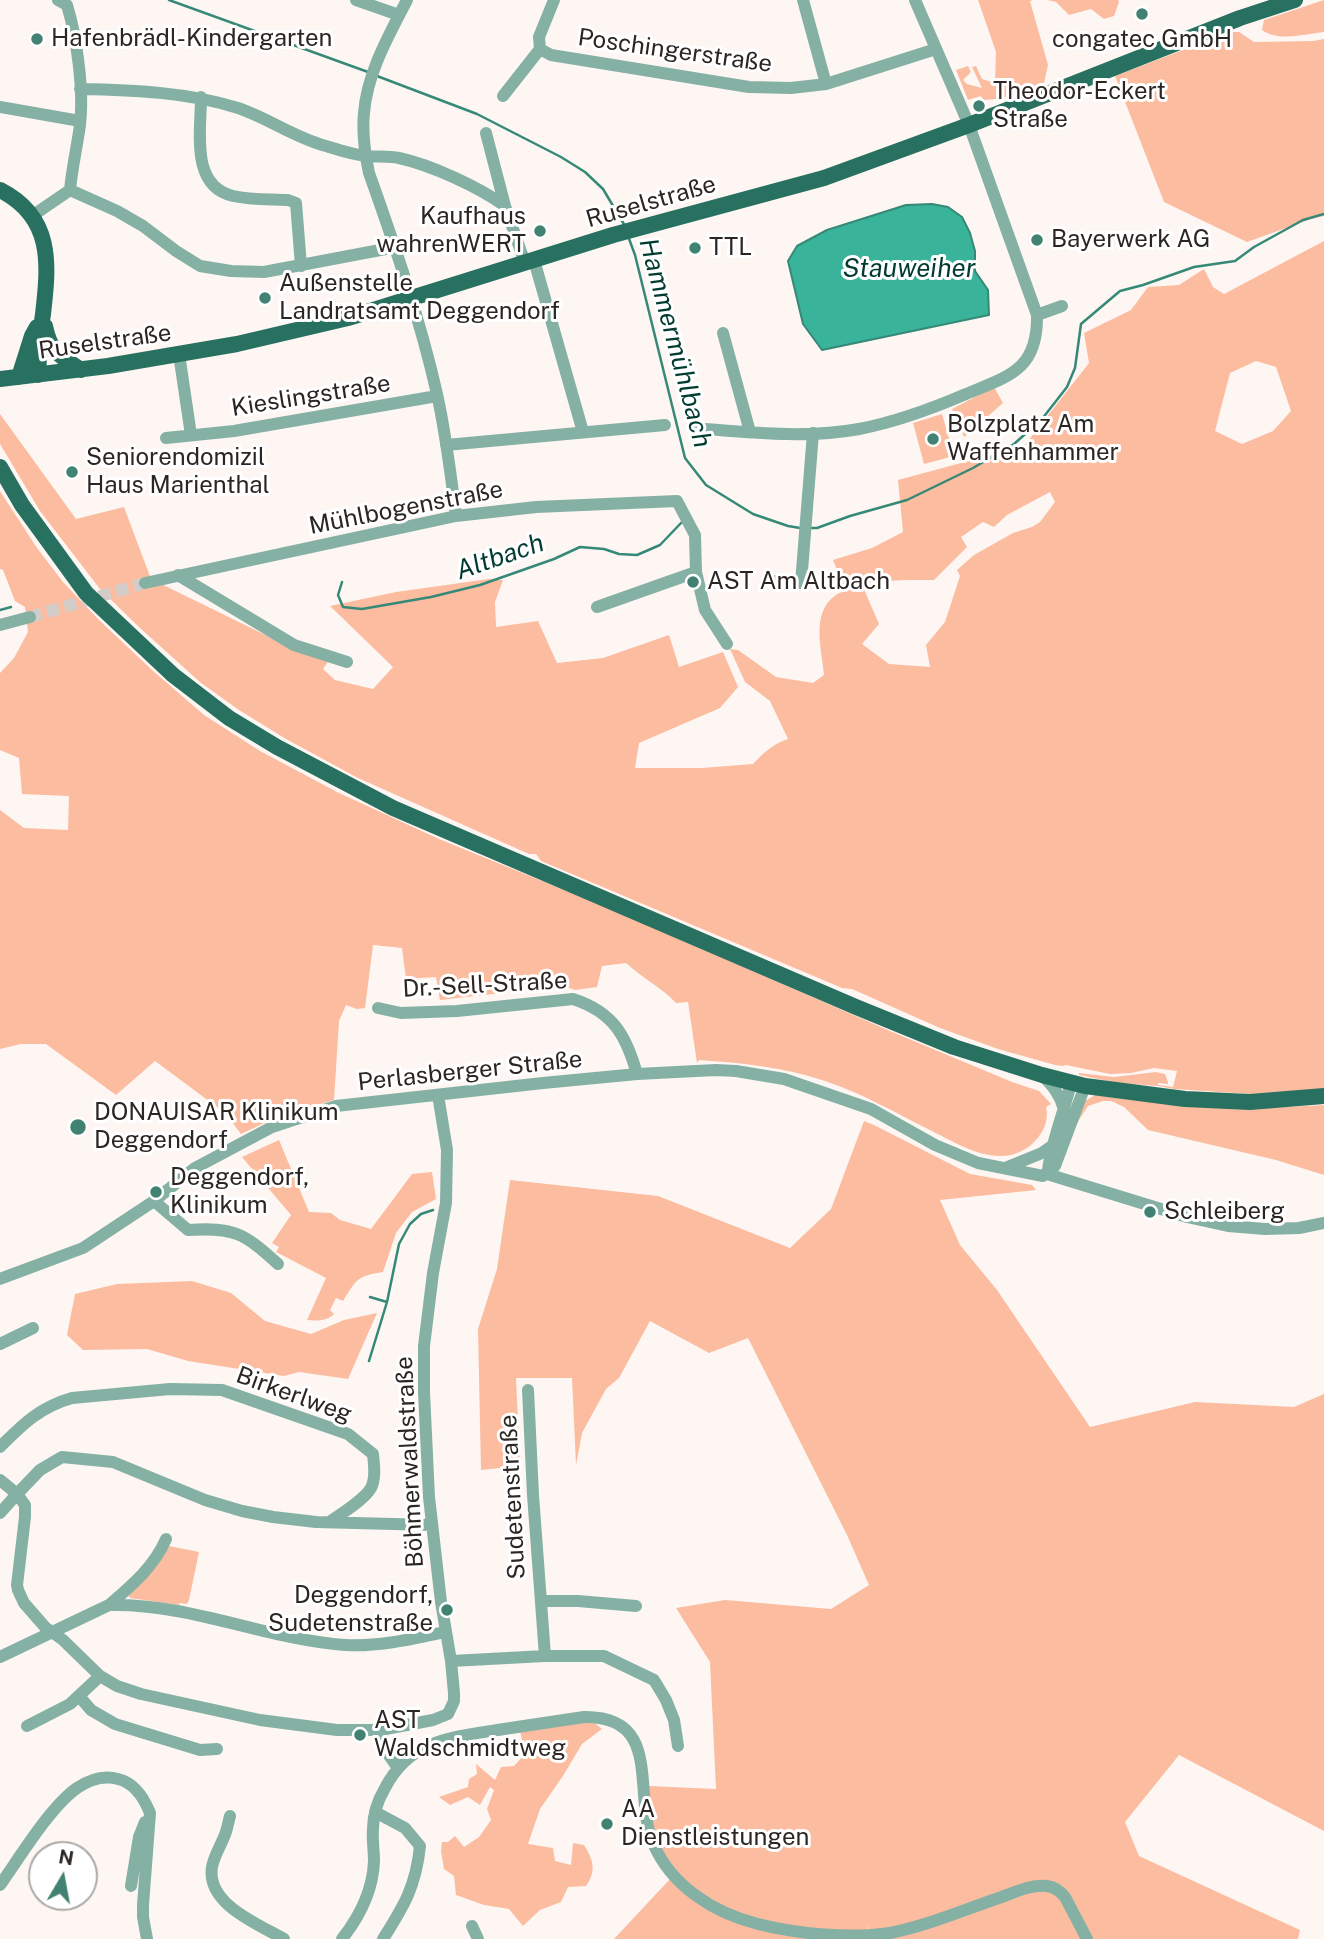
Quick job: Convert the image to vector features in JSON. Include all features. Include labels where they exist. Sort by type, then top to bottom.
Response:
[{"type":"main road","name":"Ruselstraße","points":[[0,379],[81,370],[237,344],[348,318],[613,235],[824,178],[969,125],[1240,18],[1295,0]]},
{"type":"main road","points":[[0,190],[10,195],[32,216],[44,238],[47,292],[38,375]]},
{"type":"main road","points":[[43,316],[47,338],[54,352],[81,370]]},
{"type":"main road","points":[[19,377],[32,335],[43,316]]},
{"type":"main road","points":[[0,467],[37,527],[86,593],[173,675],[229,718],[277,747],[393,808],[856,1007],[954,1047],[1042,1075],[1078,1084],[1185,1099],[1251,1102],[1324,1096]]},
{"type":"street","points":[[356,0],[399,15]]},
{"type":"street","points":[[407,0],[370,81],[363,114],[366,156],[369,173],[412,297],[437,396],[456,516]]},
{"type":"street","name":"Poschingerstraße","points":[[554,0],[539,37],[540,49],[551,55],[749,87],[791,88],[826,84],[936,49]]},
{"type":"street","points":[[803,0],[826,84]]},
{"type":"street","points":[[693,428],[813,433],[879,425],[929,410],[1009,376],[1031,356],[1037,332],[1037,315],[969,125],[915,0]]},
{"type":"street","points":[[32,216],[70,190],[80,121],[80,89],[72,22],[64,2]]},
{"type":"street","points":[[503,96],[540,49]]},
{"type":"street","points":[[80,89],[201,97],[240,109],[321,145],[366,156],[396,157],[416,163],[488,193],[505,206]]},
{"type":"street","points":[[201,97],[201,158],[205,174],[212,185],[224,193],[237,197],[288,200],[296,203],[301,265]]},
{"type":"street","points":[[0,107],[80,121]]},
{"type":"street","points":[[486,133],[505,206],[530,261],[583,432]]},
{"type":"street","points":[[488,193],[500,183]]},
{"type":"street","points":[[70,190],[143,226],[200,266],[264,272],[396,247]]},
{"type":"street","points":[[1037,315],[1062,306]]},
{"type":"street","points":[[723,333],[750,432]]},
{"type":"street","points":[[178,354],[191,435]]},
{"type":"street","name":"Kieslingstraße","points":[[166,438],[234,431],[437,396]]},
{"type":"street","points":[[446,445],[666,425]]},
{"type":"street","points":[[771,582],[801,583],[813,433]]},
{"type":"street","name":"Mühlbogenstraße","points":[[145,583],[456,516],[536,507],[677,501],[695,536],[696,572]]},
{"type":"street","points":[[597,607],[696,572],[705,610],[727,644]]},
{"type":"street","points":[[178,575],[294,645],[347,662]]},
{"type":"street","points":[[0,625],[30,617]]},
{"type":"street","name":"Dr.-Sell-Straße","points":[[378,1009],[401,1013],[457,1011],[572,999],[588,1004],[617,1025],[638,1074]]},
{"type":"street","name":"Perlasberger Straße","points":[[0,1279],[83,1248],[154,1201],[195,1168],[272,1127],[336,1107],[638,1074],[716,1070],[784,1079],[871,1109],[935,1145],[978,1163],[1037,1176],[1047,1174],[1187,1217],[1228,1226],[1265,1229],[1299,1228],[1324,1223]]},
{"type":"street","points":[[1042,1075],[1054,1087],[1064,1109]]},
{"type":"street","points":[[1047,1174],[1052,1146],[1064,1109],[1078,1084]]},
{"type":"street","points":[[1047,1174],[1055,1167],[1078,1084]]},
{"type":"street","name":"Böhmerwaldstraße","points":[[380,1730],[442,1718],[448,1714],[453,1701],[451,1661],[432,1525],[425,1435],[424,1346],[433,1273],[446,1203],[447,1150],[439,1095]]},
{"type":"street","points":[[1003,1168],[1042,1153],[1052,1146]]},
{"type":"street","points":[[154,1201],[188,1230],[236,1232],[278,1264]]},
{"type":"street","points":[[0,1345],[33,1328]]},
{"type":"street","name":"Birkerlweg","points":[[0,1447],[41,1410],[72,1398],[170,1389],[222,1390],[348,1434],[373,1454],[374,1475],[371,1488],[331,1521]]},
{"type":"street","name":"Sudetenstraße","points":[[528,1390],[545,1656]]},
{"type":"street","points":[[0,1513],[40,1470],[62,1457],[113,1462],[186,1493],[242,1511],[316,1522],[432,1525]]},
{"type":"street","points":[[0,1480],[17,1494],[25,1510],[18,1590],[24,1603],[45,1627],[100,1676],[117,1686],[141,1694],[260,1720],[337,1730],[380,1730],[386,1751],[398,1768]]},
{"type":"street","points":[[0,1657],[108,1605],[140,1579],[166,1539]]},
{"type":"street","name":"Sudetenstraße","points":[[541,1601],[636,1606]]},
{"type":"street","points":[[108,1605],[189,1613],[298,1638],[346,1645],[391,1643],[445,1632]]},
{"type":"street","points":[[451,1661],[545,1656],[604,1657],[654,1680],[674,1720],[678,1746]]},
{"type":"street","points":[[27,1726],[56,1712],[79,1696],[100,1676]]},
{"type":"street","points":[[79,1696],[91,1710],[115,1724],[200,1750],[217,1749]]},
{"type":"street","points":[[342,1939],[364,1906],[369,1891],[374,1863],[375,1812],[386,1786],[398,1768],[429,1744],[452,1737],[584,1717],[606,1718],[623,1726],[634,1738],[642,1768],[648,1826],[652,1842],[663,1864],[687,1890],[724,1912],[759,1924],[782,1928],[830,1934],[873,1935],[913,1927],[1025,1889],[1048,1886],[1065,1897],[1087,1939]]},
{"type":"street","points":[[0,1885],[69,1795],[86,1783],[104,1778],[122,1780],[136,1789],[146,1802],[149,1812],[143,1905],[147,1939]]},
{"type":"street","points":[[131,1886],[139,1837],[149,1812]]},
{"type":"street","points":[[375,1812],[405,1828],[420,1846],[418,1868],[405,1904],[383,1939]]},
{"type":"street","points":[[230,1816],[212,1866],[215,1889],[227,1904],[284,1939]]},
{"type":"street","points":[[472,1926],[478,1939]]},
{"type":"shaded area","points":[[978,0],[1033,0],[1030,1],[1048,65],[1044,83],[1007,97],[983,100],[981,96],[968,100],[956,70],[968,66],[971,72],[963,80],[967,84],[982,88],[972,67],[976,66],[982,79],[995,83],[996,52]]},
{"type":"shaded area","points":[[1047,0],[1119,2],[1114,16],[1104,19],[1091,9],[1069,15],[1056,2]]},
{"type":"shaded area","points":[[1324,0],[1324,32],[1276,36],[1262,30],[1264,20]]},
{"type":"shaded area","points":[[1230,32],[1239,32],[1254,42],[1324,39],[1324,216],[1247,242],[1164,202],[1115,76]]},
{"type":"shaded area","points":[[1324,241],[1324,1088],[1319,1093],[1266,1095],[1117,1083],[1079,1073],[1114,1077],[1156,1072],[1165,1074],[1168,1082],[1158,1085],[1173,1087],[1177,1071],[1154,1068],[1110,1074],[1055,1065],[998,1049],[940,1028],[852,989],[842,988],[541,861],[536,854],[529,854],[358,778],[239,710],[201,683],[140,628],[100,589],[40,511],[0,444],[0,414],[76,519],[124,507],[151,579],[294,649],[329,660],[323,669],[335,680],[373,689],[393,667],[330,606],[396,592],[489,579],[503,580],[495,602],[496,627],[538,621],[557,663],[603,658],[669,635],[679,667],[723,652],[738,687],[720,708],[639,743],[635,768],[702,768],[753,764],[769,749],[788,739],[770,701],[745,682],[730,649],[738,650],[776,677],[813,683],[824,675],[820,643],[823,611],[836,595],[863,587],[879,624],[862,644],[889,664],[930,667],[926,645],[945,622],[960,576],[957,570],[974,555],[1013,533],[1040,522],[1055,502],[1050,492],[1007,515],[994,527],[983,522],[961,537],[967,547],[934,580],[900,580],[844,587],[833,560],[872,548],[903,532],[898,480],[1024,446],[1089,363],[1084,333],[1131,310],[1148,287],[1179,285],[1204,269],[1213,287],[1224,294]],"holes":[[[1256,361],[1276,367],[1291,411],[1273,431],[1242,444],[1215,431],[1230,373]]]},
{"type":"shaded area","points":[[994,387],[1003,403],[964,437],[952,409]]},
{"type":"shaded area","name":"Bolzplatz Am Waffenhammer","points":[[942,414],[954,456],[924,464],[913,423]]},
{"type":"shaded area","points":[[0,491],[63,582],[99,620],[204,715],[260,751],[337,792],[439,839],[606,907],[890,1031],[1039,1091],[1051,1104],[1046,1107],[1046,1121],[1041,1134],[1028,1147],[1015,1154],[993,1156],[957,1144],[866,1098],[825,1081],[763,1066],[699,1060],[697,1063],[688,1002],[676,1003],[626,963],[602,966],[597,987],[575,990],[564,986],[440,1000],[436,977],[406,979],[402,948],[373,945],[365,1008],[357,1009],[346,1005],[339,1021],[334,1100],[277,1117],[241,1134],[225,1113],[155,1061],[116,1095],[46,1044],[21,1044],[0,1049],[0,810],[24,828],[68,830],[69,796],[22,794],[19,758],[0,750],[0,673],[14,658],[28,632],[25,607],[15,601],[3,570],[0,569]]},
{"type":"shaded area","points":[[1095,1095],[1183,1106],[1265,1108],[1324,1105],[1324,1175],[1276,1160],[1148,1130],[1124,1107],[1111,1101],[1088,1106],[1075,1126],[1085,1101]]},
{"type":"shaded area","points":[[864,1121],[970,1174],[1032,1185],[1036,1190],[940,1200],[960,1245],[997,1290],[1090,1427],[1195,1402],[1294,1407],[1324,1394],[1324,1831],[1179,1755],[1125,1822],[1139,1856],[1300,1930],[1298,1939],[1090,1939],[1082,1924],[1088,1939],[867,1939],[962,1914],[1036,1889],[1054,1891],[1074,1910],[1079,1911],[1063,1889],[1049,1882],[1041,1882],[1017,1887],[897,1929],[866,1934],[869,1925],[865,1933],[813,1930],[734,1912],[693,1889],[658,1854],[648,1823],[649,1786],[716,1789],[710,1662],[676,1608],[725,1600],[831,1609],[869,1585],[847,1535],[748,1338],[709,1353],[650,1321],[619,1378],[606,1389],[582,1433],[576,1465],[572,1378],[516,1378],[520,1466],[481,1470],[478,1329],[497,1269],[510,1180],[658,1196],[790,1248],[831,1209]]},
{"type":"shaded area","points":[[279,1140],[309,1212],[331,1213],[340,1220],[371,1229],[412,1174],[432,1172],[436,1199],[412,1212],[396,1233],[383,1272],[358,1280],[343,1301],[336,1298],[330,1310],[334,1314],[325,1319],[307,1320],[326,1278],[276,1252],[279,1247],[272,1243],[291,1215],[242,1157]]},
{"type":"shaded area","points":[[192,1281],[231,1293],[265,1321],[311,1334],[344,1320],[377,1313],[348,1379],[299,1372],[284,1376],[188,1361],[147,1349],[83,1350],[67,1335],[75,1294],[117,1284]]},
{"type":"shaded area","points":[[169,1546],[199,1552],[187,1604],[130,1598],[128,1595]]},
{"type":"shaded area","points":[[591,1720],[602,1729],[582,1744],[540,1809],[528,1844],[553,1848],[555,1861],[571,1865],[573,1843],[584,1845],[592,1865],[592,1875],[586,1886],[568,1887],[561,1902],[540,1910],[523,1926],[509,1909],[484,1905],[456,1895],[454,1876],[444,1869],[442,1842],[448,1842],[455,1836],[464,1847],[479,1837],[491,1820],[487,1809],[494,1790],[490,1787],[480,1805],[468,1797],[450,1805],[439,1797],[468,1787],[469,1779],[477,1774],[476,1764],[495,1780],[501,1767],[514,1766],[525,1754],[520,1731]]},
{"type":"shaded area","points":[[671,1878],[750,1923],[859,1939],[614,1939]]},
{"type":"water","name":"Stauweiher","points":[[932,204],[948,207],[962,217],[975,251],[975,271],[988,290],[989,315],[822,350],[803,324],[788,261],[797,246],[827,230],[906,205]]},
{"type":"waterway","name":"Hammermühlbach","points":[[169,0],[368,72]]},
{"type":"waterway","name":"Hammermühlbach","points":[[377,76],[477,114],[561,157],[585,172],[603,189],[625,226]]},
{"type":"waterway","name":"Hammermühlbach","points":[[810,528],[907,500],[973,468],[1014,444],[1042,419],[1067,387],[1075,368],[1081,324],[1120,291],[1194,267],[1235,261],[1254,247],[1303,220],[1324,214]]},
{"type":"waterway","name":"Hammermühlbach","points":[[628,236],[685,458],[706,485],[753,514],[800,528]]},
{"type":"waterway","name":"Altbach","points":[[342,582],[338,595],[343,607],[362,609],[431,597],[480,585],[580,547],[637,555],[660,545],[682,522]]},
{"type":"waterway","name":"Altbach","points":[[0,610],[11,607]]},
{"type":"waterway","points":[[369,1361],[387,1302],[399,1244],[410,1224],[421,1214],[433,1210]]},
{"type":"waterway","points":[[370,1297],[387,1302]]},
{"type":"tunnel","points":[[30,617],[145,583]]},
{"type":"place","name":"congatec GmbH","points":[[1142,14]]},
{"type":"place","name":"Hafenbrädl-Kindergarten","points":[[37,39]]},
{"type":"place","name":"Theodor-Eckert Straße","points":[[979,106]]},
{"type":"place","name":"Kaufhaus wahrenWERT","points":[[540,231]]},
{"type":"place","name":"Bayerwerk AG","points":[[1037,240]]},
{"type":"place","name":"TTL","points":[[695,248]]},
{"type":"place","name":"Außenstelle Landratsamt Deggendorf","points":[[265,298]]},
{"type":"place","name":"Bolzplatz Am Waffenhammer","points":[[933,439]]},
{"type":"place","name":"Seniorendomizil Haus Marienthal","points":[[72,472]]},
{"type":"place","name":"AST Am Altbach","points":[[693,582]]},
{"type":"place","name":"DONAUISAR Klinikum Deggendorf","points":[[78,1127]]},
{"type":"place","name":"Deggendorf, Klinikum","points":[[156,1192]]},
{"type":"place","name":"Schleiberg","points":[[1150,1212]]},
{"type":"place","name":"Deggendorf, Sudetenstraße","points":[[447,1610]]},
{"type":"place","name":"AST Waldschmidtweg","points":[[360,1735]]},
{"type":"place","name":"AA Dienstleistungen","points":[[607,1824]]}]
